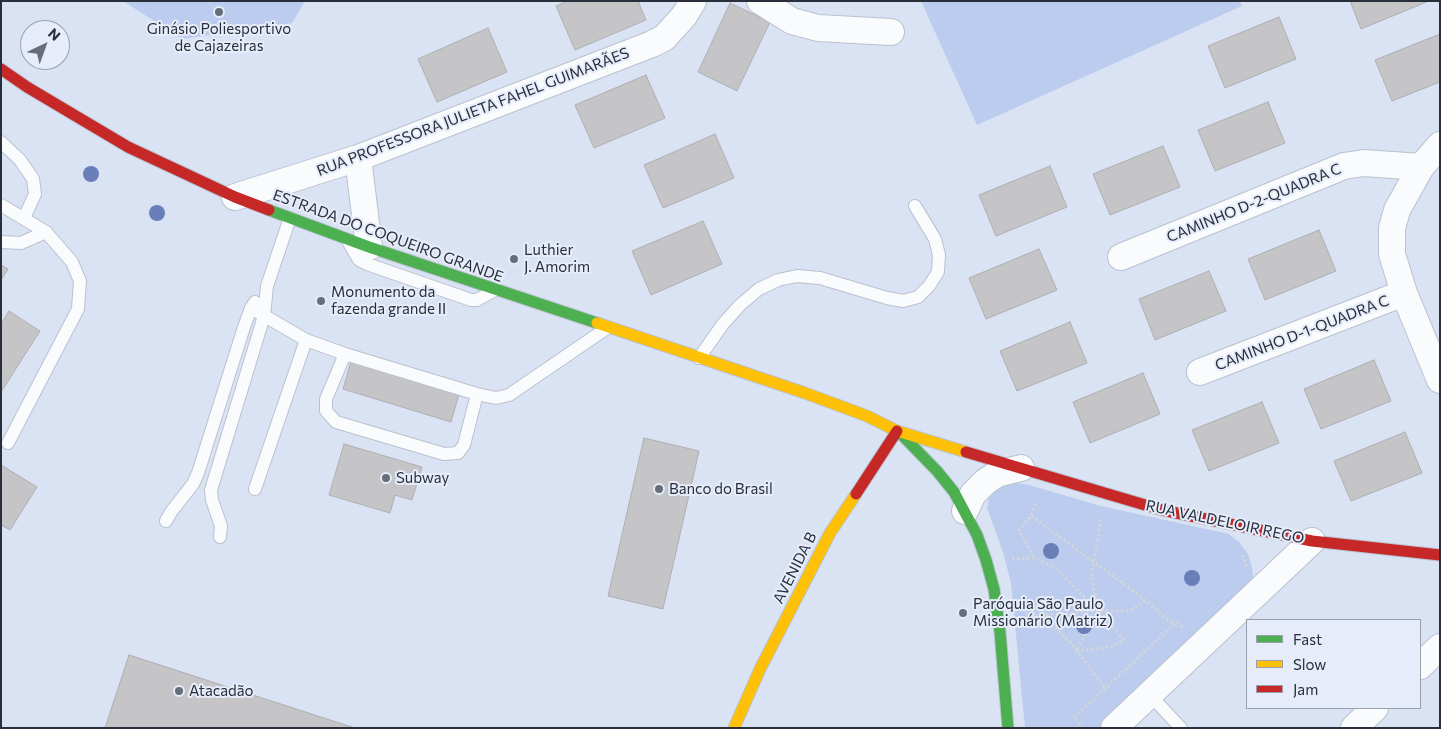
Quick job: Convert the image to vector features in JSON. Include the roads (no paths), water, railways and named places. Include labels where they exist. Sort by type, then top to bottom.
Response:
[{"type":"main road","name":"ESTRADA DO COQUEIRO GRANDE","points":[[1,69],[27,87],[128,147],[235,196],[358,243],[835,403],[897,431]]},
{"type":"main road","name":"RUA VALDELOIR REGO","points":[[897,431],[1162,510],[1312,541]]},
{"type":"main road","points":[[897,431],[937,471],[954,492],[980,543],[994,589],[1000,632],[1008,728]]},
{"type":"main road","name":"AVENIDA B","points":[[734,728],[760,669],[830,533],[897,431]]},
{"type":"main road","points":[[1312,541],[1440,555]]},
{"type":"street","name":"RUA PROFESSORA JULIETA FAHEL GUIMARÃES","points":[[235,196],[358,158],[652,44],[664,38],[684,16],[693,1]]},
{"type":"street","points":[[760,1],[792,21],[818,28],[891,32]]},
{"type":"street","points":[[1440,145],[1420,167],[1397,210],[1392,228],[1392,254],[1404,293],[1440,380]]},
{"type":"street","points":[[358,158],[358,243]]},
{"type":"street","name":"CAMINHO D-2-QUADRA C","points":[[1121,257],[1344,166],[1364,163],[1420,167]]},
{"type":"street","name":"CAMINHO D-1-QUADRA C","points":[[1200,372],[1404,293]]},
{"type":"street","points":[[965,511],[973,494],[984,482],[997,474],[1021,468]]},
{"type":"street","name":"RUA VALDELOIR REGO","points":[[1114,728],[1312,541]]},
{"type":"street","points":[[1421,665],[1440,647]]},
{"type":"street","points":[[1354,728],[1374,709]]},
{"type":"lane","points":[[1,142],[20,160],[33,178],[35,194],[24,218]]},
{"type":"lane","points":[[1,205],[46,232],[72,262],[80,281],[78,309],[8,443]]},
{"type":"lane","points":[[699,358],[723,324],[740,305],[759,289],[778,280],[797,276],[820,278],[887,298],[903,301],[918,297],[929,286],[938,272],[939,255],[935,239],[915,206]]},
{"type":"lane","points":[[220,537],[220,526],[211,490],[264,316],[267,286],[290,218]]},
{"type":"lane","points":[[1,242],[21,243],[46,232]]},
{"type":"lane","points":[[358,243],[359,260],[471,300],[477,300],[495,290]]},
{"type":"lane","points":[[166,521],[193,484],[198,473],[251,308],[267,286]]},
{"type":"lane","points":[[251,308],[306,340],[345,354],[496,398],[509,395],[608,327]]},
{"type":"lane","points":[[255,489],[306,340]]},
{"type":"lane","points":[[345,354],[326,399],[326,411],[336,422],[444,454],[458,453],[464,445],[477,394]]},
{"type":"lane","points":[[1149,694],[1181,728]]},
{"type":"place","name":"Ginásio Poliesportivo de Cajazeiras","points":[[219,12]]},
{"type":"place","name":"Luthier J. Amorim","points":[[514,259]]},
{"type":"place","name":"Monumento da fazenda grande II","points":[[321,301]]},
{"type":"place","name":"Subway","points":[[386,478]]},
{"type":"place","name":"Banco do Brasil","points":[[659,489]]},
{"type":"place","name":"Paróquia São Paulo Missionário (Matriz)","points":[[963,613]]},
{"type":"place","name":"Atacadão","points":[[179,691]]}]
